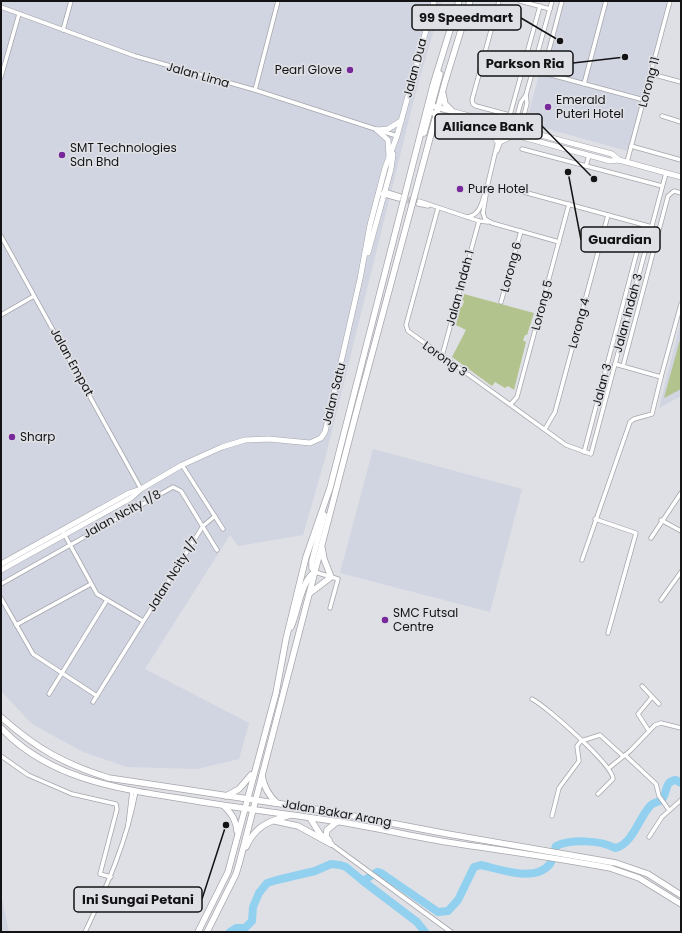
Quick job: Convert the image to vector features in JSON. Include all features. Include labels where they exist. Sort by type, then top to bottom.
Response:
[{"type":"main road","name":"Jalan Dua","points":[[397,136],[434,1]]},
{"type":"main road","points":[[409,177],[415,165],[431,109],[459,1]]},
{"type":"main road","points":[[207,932],[236,874],[239,864],[261,773],[443,90],[470,1]]},
{"type":"main road","points":[[315,572],[312,568],[312,561],[330,488],[433,85],[447,43]]},
{"type":"main road","points":[[443,90],[445,104],[452,111]]},
{"type":"main road","points":[[431,109],[454,118],[610,161],[619,160],[681,177]]},
{"type":"main road","points":[[438,111],[452,111],[514,127],[612,154],[619,160]]},
{"type":"main road","points":[[433,131],[442,121],[454,118]]},
{"type":"main road","points":[[377,130],[388,130],[401,121]]},
{"type":"main road","points":[[488,127],[500,141],[515,135]]},
{"type":"main road","points":[[377,130],[388,140],[389,158]]},
{"type":"main road","name":"Jalan Satu","points":[[381,193],[389,158],[397,136]]},
{"type":"main road","name":"Jalan Satu","points":[[1,564],[131,498],[141,489],[182,465],[222,447],[245,440],[270,438],[310,444],[321,438],[328,425],[360,279],[370,225],[391,169],[393,147]]},
{"type":"main road","points":[[198,932],[228,872],[246,799],[276,693],[286,639],[306,557],[330,488]]},
{"type":"main road","name":"Jalan Satu","points":[[1,570],[63,533]]},
{"type":"main road","points":[[309,594],[331,577],[324,559],[322,546]]},
{"type":"main road","points":[[286,639],[296,617],[305,584],[310,575],[315,572]]},
{"type":"main road","name":"Jalan Bakar Arang","points":[[1,717],[37,746],[54,757],[81,769],[109,778],[367,817],[544,854]]},
{"type":"main road","name":"Jalan Bakar Arang","points":[[1,728],[47,763],[72,775],[94,782],[134,791],[224,806],[337,822],[406,835],[616,863],[636,868],[681,895]]},
{"type":"main road","points":[[226,796],[243,785],[254,772]]},
{"type":"main road","points":[[261,773],[264,787],[270,797],[277,803]]},
{"type":"main road","points":[[224,806],[232,814],[237,824],[238,835]]},
{"type":"main road","points":[[239,864],[252,834],[264,823],[290,815]]},
{"type":"main road","points":[[310,818],[320,834],[331,844]]},
{"type":"main road","points":[[270,820],[291,823],[331,844]]},
{"type":"main road","points":[[331,844],[326,834],[330,827],[337,822]]},
{"type":"main road","name":"Jalan Bakar Arang","points":[[564,857],[629,873],[650,883],[681,904]]},
{"type":"street","points":[[63,30],[71,1]]},
{"type":"street","points":[[255,90],[278,1]]},
{"type":"street","points":[[499,1],[472,100],[473,104],[476,106],[517,117]]},
{"type":"street","points":[[520,1],[550,9]]},
{"type":"street","points":[[515,135],[514,127],[521,102],[526,95],[552,1]]},
{"type":"street","points":[[543,73],[562,1]]},
{"type":"street","points":[[584,84],[606,1]]},
{"type":"street","name":"Lorong 11","points":[[627,162],[670,1]]},
{"type":"street","points":[[510,115],[540,6]]},
{"type":"street","name":"Jalan Lima","points":[[1,7],[183,71],[255,90],[397,136]]},
{"type":"street","points":[[1,77],[19,14]]},
{"type":"street","points":[[533,70],[644,100]]},
{"type":"street","points":[[651,74],[681,82]]},
{"type":"street","points":[[515,135],[521,129],[527,104],[526,95]]},
{"type":"street","points":[[662,116],[681,122]]},
{"type":"street","points":[[466,217],[479,211],[504,125]]},
{"type":"street","points":[[631,146],[681,160]]},
{"type":"street","points":[[522,149],[662,186]]},
{"type":"street","points":[[586,166],[589,155]]},
{"type":"street","name":"Jalan Indah 3","points":[[591,454],[666,172]]},
{"type":"street","points":[[488,183],[483,213],[485,219],[492,223]]},
{"type":"street","points":[[509,188],[652,227]]},
{"type":"street","points":[[623,366],[668,196],[674,191],[681,193]]},
{"type":"street","points":[[381,193],[399,197]]},
{"type":"street","points":[[418,203],[478,221],[492,223],[559,242]]},
{"type":"street","name":"Lorong 5","points":[[511,404],[517,397],[569,204]]},
{"type":"street","name":"Lorong 3","points":[[438,208],[406,328],[442,356],[511,404],[566,445],[591,454]]},
{"type":"street","points":[[466,217],[478,219],[483,213]]},
{"type":"street","name":"Lorong 4","points":[[545,430],[553,418],[557,406],[608,215]]},
{"type":"street","name":"Jalan Indah 1","points":[[442,356],[478,221]]},
{"type":"street","name":"Jalan 3","points":[[584,452],[644,225]]},
{"type":"street","name":"Lorong 6","points":[[501,302],[521,231]]},
{"type":"street","name":"Jalan Empat","points":[[1,236],[141,489]]},
{"type":"street","points":[[1,314],[34,296]]},
{"type":"street","points":[[582,560],[630,422],[634,419],[652,414],[681,304]]},
{"type":"street","points":[[615,364],[662,377]]},
{"type":"street","points":[[182,465],[223,529]]},
{"type":"street","name":"Jalan Ncity 1/8","points":[[70,544],[172,487],[180,491],[203,526]]},
{"type":"street","points":[[651,538],[681,493]]},
{"type":"street","name":"Jalan Ncity 1/7","points":[[93,702],[203,526],[215,516]]},
{"type":"street","points":[[595,519],[636,533],[608,633]]},
{"type":"street","points":[[662,520],[681,531]]},
{"type":"street","points":[[203,526],[218,550]]},
{"type":"street","points":[[63,533],[97,594],[143,622]]},
{"type":"street","points":[[1,584],[70,544]]},
{"type":"street","points":[[315,572],[338,579],[330,608]]},
{"type":"street","points":[[661,600],[681,572]]},
{"type":"street","points":[[16,625],[91,584]]},
{"type":"street","points":[[1,598],[33,654],[97,696]]},
{"type":"street","points":[[49,694],[107,600]]},
{"type":"street","points":[[642,686],[659,704]]},
{"type":"street","points":[[649,731],[638,714],[652,696]]},
{"type":"street","points":[[532,699],[559,719],[581,741],[595,752],[609,768],[613,779],[598,794]]},
{"type":"street","points":[[609,768],[624,756],[658,723],[681,728]]},
{"type":"street","points":[[552,816],[558,788],[579,761],[577,746],[581,741],[600,735],[656,784],[659,796],[670,810]]},
{"type":"street","points":[[1,756],[28,775],[72,794],[116,804],[117,809],[100,874],[111,877]]},
{"type":"street","points":[[85,932],[120,855],[131,820],[134,791]]},
{"type":"street","points":[[649,836],[662,817],[681,800]]},
{"type":"street","points":[[331,844],[451,932]]},
{"type":"shaded area","points":[[1,1],[442,1],[415,95],[326,455],[303,535],[238,546],[230,535],[145,669],[249,723],[239,759],[197,769],[127,767],[83,752],[32,724],[1,691]]},
{"type":"shaded area","points":[[559,1],[668,1],[628,151],[526,123]]},
{"type":"shaded area","points":[[681,321],[681,396],[659,408]]},
{"type":"shaded area","points":[[373,449],[522,489],[490,612],[340,573]]},
{"type":"shaded area","points":[[1,894],[9,932],[1,932]]},
{"type":"green space","points":[[464,294],[534,313],[527,335],[525,335],[523,340],[526,342],[514,390],[508,386],[505,388],[495,382],[492,386],[452,357],[466,330],[456,325],[460,307],[462,307],[464,301],[462,300]]},
{"type":"green space","points":[[681,336],[681,389],[664,398]]},
{"type":"waterway","points":[[230,932],[236,928],[245,928],[252,921],[253,907],[259,893],[267,883],[315,871],[331,864],[346,867],[363,881],[377,872],[381,873],[438,912],[448,911],[458,900],[474,867],[481,865],[517,873],[535,873],[543,870],[550,864],[556,846],[562,844],[586,841],[602,843],[615,848],[621,846],[631,837],[650,806],[663,798],[668,784],[676,780],[681,783]]},
{"type":"waterway","points":[[363,881],[417,922],[425,932]]},
{"type":"tunnel","points":[[403,197],[419,201]]},
{"type":"tunnel","points":[[402,200],[418,204]]},
{"type":"place","name":"99 Speedmart","points":[[560,41]]},
{"type":"place","name":"Parkson Ria","points":[[625,57]]},
{"type":"place","name":"Pearl Glove","points":[[350,70]]},
{"type":"place","name":"Emerald Puteri Hotel","points":[[548,107]]},
{"type":"place","name":"SMT Technologies Sdn Bhd","points":[[62,155]]},
{"type":"place","name":"Guardian","points":[[568,172]]},
{"type":"place","name":"Alliance Bank","points":[[594,179]]},
{"type":"place","name":"Pure Hotel","points":[[460,189]]},
{"type":"place","name":"Sharp","points":[[12,437]]},
{"type":"place","name":"SMC Futsal Centre","points":[[385,620]]},
{"type":"place","name":"Ini Sungai Petani","points":[[226,825]]}]
